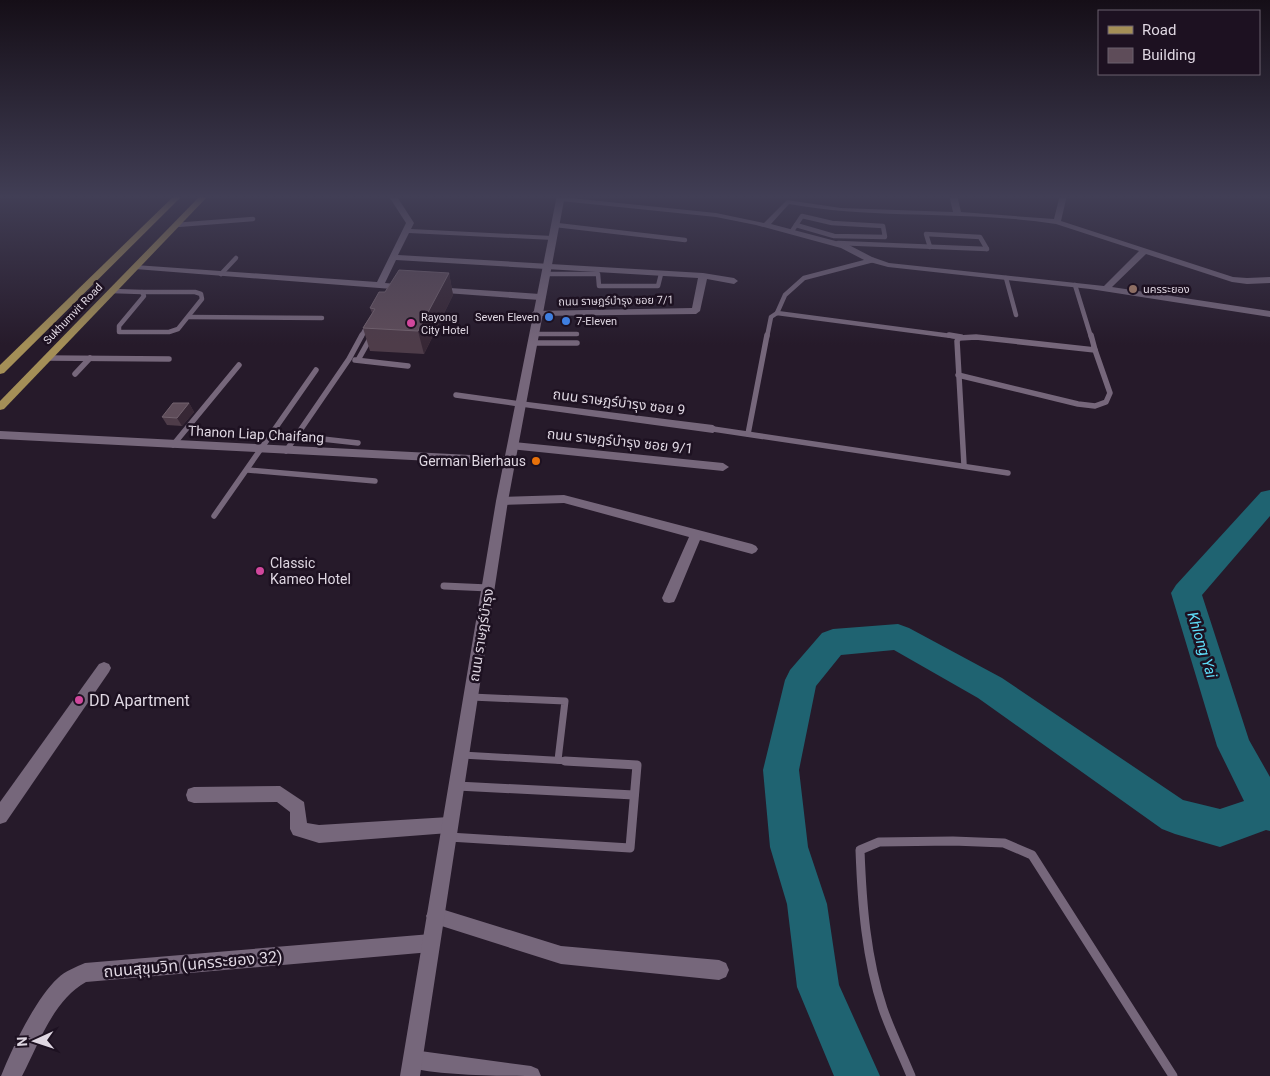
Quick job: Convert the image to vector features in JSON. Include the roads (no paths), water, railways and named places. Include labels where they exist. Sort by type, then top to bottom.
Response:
[{"type":"main road","name":"Sukhumvit Road","points":[[0,371],[129,245]]},
{"type":"main road","name":"Sukhumvit Road","points":[[0,407],[156,245]]},
{"type":"street","points":[[383,289],[392,256],[398,245]]},
{"type":"street","name":"ถนน ราษฎร์บำรุง","points":[[411,1068],[502,501],[551,245]]},
{"type":"street","points":[[841,245],[888,265],[1106,288],[1270,314]]},
{"type":"street","points":[[1127,245],[1232,279],[1247,281],[1270,280]]},
{"type":"street","points":[[1106,288],[1144,251]]},
{"type":"street","points":[[392,256],[546,271],[703,276],[734,281]]},
{"type":"street","points":[[135,267],[383,289],[421,289],[540,298]]},
{"type":"street","name":"ถนน ราษฎร์บำรุง ซอย 7/1","points":[[537,313],[696,311],[703,276]]},
{"type":"street","name":"ถนน ราษฎร์บำรุง ซอย 9","points":[[520,404],[713,429]]},
{"type":"street","name":"Thanon Liap Chaifang","points":[[0,435],[262,450],[511,461]]},
{"type":"street","name":"ถนน ราษฎร์บำรุง ซอย 9/1","points":[[514,446],[723,467]]},
{"type":"street","points":[[502,501],[564,499],[752,550]]},
{"type":"street","points":[[669,598],[696,535]]},
{"type":"street","points":[[0,816],[104,668]]},
{"type":"street","points":[[194,795],[280,794],[298,808],[300,829],[319,834],[449,831]]},
{"type":"street","points":[[435,916],[561,955],[719,970]]},
{"type":"street","name":"ถนนสุขุมวิท (นครระยอง 32)","points":[[11,1076],[45,1013],[63,986],[85,973],[431,943]]},
{"type":"street","points":[[411,1068],[531,1076]]},
{"type":"lane","points":[[887,245],[987,250],[984,245]]},
{"type":"lane","points":[[221,274],[236,258]]},
{"type":"lane","points":[[748,434],[771,317],[777,313],[785,295],[804,278],[871,259]]},
{"type":"lane","points":[[546,271],[598,274],[599,286],[658,286],[661,274]]},
{"type":"lane","points":[[1006,278],[1016,315]]},
{"type":"lane","points":[[958,375],[1078,404],[1100,406],[1106,402],[1110,393],[1094,350],[1075,285]]},
{"type":"lane","points":[[112,291],[196,292],[202,294],[202,299],[178,329],[169,332],[118,332],[119,326],[144,296],[142,292]]},
{"type":"lane","points":[[777,313],[962,338],[976,337],[1094,350]]},
{"type":"lane","points":[[189,317],[322,318]]},
{"type":"lane","points":[[286,451],[349,359],[371,318]]},
{"type":"lane","points":[[358,360],[373,332]]},
{"type":"lane","points":[[532,338],[577,334]]},
{"type":"lane","points":[[532,338],[577,344]]},
{"type":"lane","points":[[962,338],[957,341],[956,346],[964,465]]},
{"type":"lane","points":[[47,358],[170,359]]},
{"type":"lane","points":[[75,374],[90,358]]},
{"type":"lane","points":[[349,359],[408,366]]},
{"type":"lane","points":[[173,445],[239,365]]},
{"type":"lane","points":[[214,516],[262,450],[316,370]]},
{"type":"lane","points":[[456,395],[520,404]]},
{"type":"lane","points":[[713,429],[1008,473]]},
{"type":"lane","points":[[296,436],[358,443]]},
{"type":"lane","points":[[248,470],[375,481]]},
{"type":"lane","points":[[444,586],[488,588]]},
{"type":"lane","points":[[471,697],[565,701],[558,760]]},
{"type":"lane","points":[[449,831],[630,848],[637,765],[461,755]]},
{"type":"lane","points":[[456,786],[634,795]]},
{"type":"lane","points":[[911,1076],[883,1008],[868,941],[861,887],[860,850],[879,842],[953,841],[1004,843],[1032,855],[1173,1076]]},
{"type":"waterway","name":"Khlong Yai","points":[[1268,810],[1234,746],[1186,593],[1270,499]]},
{"type":"waterway","points":[[857,1076],[818,987],[807,904],[789,847],[781,770],[801,680],[833,642],[898,637],[990,688],[1175,816],[1220,828],[1268,810]]},
{"type":"place","name":"นครระยอง","points":[[1133,289]]},
{"type":"place","name":"Seven Eleven","points":[[549,317]]},
{"type":"place","name":"7-Eleven","points":[[566,321]]},
{"type":"place","name":"Rayong City Hotel","points":[[411,323]]},
{"type":"place","name":"German Bierhaus","points":[[536,461]]},
{"type":"place","name":"Classic Kameo Hotel","points":[[260,571]]},
{"type":"place","name":"DD Apartment","points":[[79,700]]}]
